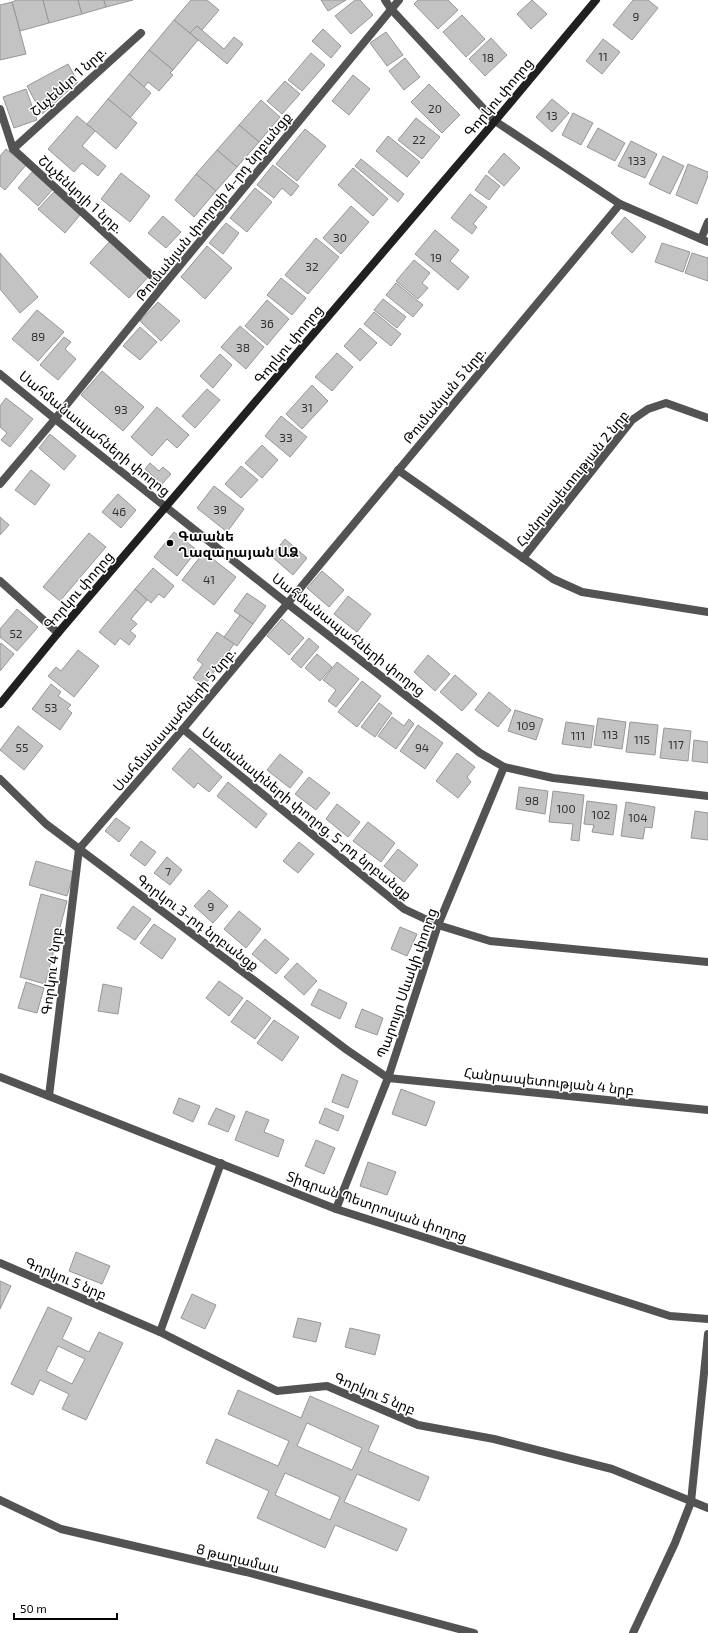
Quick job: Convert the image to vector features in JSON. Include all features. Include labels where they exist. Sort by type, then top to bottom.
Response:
[{"type":"street","points":[[385,0],[495,121],[620,204],[704,240],[708,222]]},
{"type":"street","name":"Թումանյան փողոցի 4-րդ նրբանցք","points":[[0,484],[399,0]]},
{"type":"street","name":"Գորկու փողոց","points":[[0,704],[58,633],[495,121],[596,0]]},
{"type":"street","name":"Շևչենկո 1 նրբ.","points":[[12,149],[141,33]]},
{"type":"street","points":[[0,109],[12,149]]},
{"type":"street","name":"Շևչենկոյի 1 նրբ.","points":[[12,149],[163,286]]},
{"type":"street","name":"Թումանյան 5 նրբ.","points":[[288,604],[620,204]]},
{"type":"street","name":"Սահմանապահների փողոց","points":[[0,374],[288,604],[480,753],[504,767],[553,778],[708,796]]},
{"type":"street","name":"Հանրապետության 2 նրբ","points":[[523,558],[632,420],[648,409],[666,403],[708,418]]},
{"type":"street","name":"Հանրապետության 2 նրբ","points":[[398,470],[553,580],[582,592],[708,612]]},
{"type":"street","points":[[0,581],[58,633]]},
{"type":"street","name":"Սահմանապահների 5 նրբ.","points":[[79,849],[183,729],[288,604]]},
{"type":"street","name":"Սամանափների փողոց, 5-րդ նրբանցք","points":[[183,729],[404,909],[438,925],[490,941],[708,962]]},
{"type":"street","name":"Պարույր Սևակի փողոց","points":[[336,1209],[388,1078],[438,925],[504,767]]},
{"type":"street","name":"Գորկու 3-րդ նրբանցք","points":[[0,779],[46,824],[340,1045],[388,1078]]},
{"type":"street","name":"Գորկու 4 նրբ","points":[[49,1096],[79,849]]},
{"type":"street","name":"Տիգրան Պետրոսյան փողոց","points":[[0,1077],[336,1209],[670,1316],[708,1319]]},
{"type":"street","name":"Հանրապետության 4 նրբ","points":[[388,1078],[708,1110]]},
{"type":"street","points":[[160,1332],[221,1163]]},
{"type":"street","name":"Գորկու 5 նրբ","points":[[0,1263],[160,1332],[277,1391],[327,1386],[418,1425],[494,1439],[612,1469],[708,1508]]},
{"type":"street","points":[[633,1633],[675,1543],[691,1502],[708,1334]]},
{"type":"street","name":"8 թաղամաս","points":[[0,1500],[61,1529],[246,1572],[474,1633]]},
{"type":"building","points":[[17,0],[43,0],[49,23],[20,31],[12,2]]},
{"type":"building","points":[[43,0],[78,0],[82,14],[49,23]]},
{"type":"building","points":[[78,0],[104,0],[106,7],[82,14]]},
{"type":"building","points":[[104,0],[133,0],[106,7]]},
{"type":"building","points":[[191,0],[207,0],[219,10],[202,30],[197,26],[190,33],[174,20]]},
{"type":"building","points":[[321,0],[346,0],[328,11]]},
{"type":"building","points":[[355,0],[360,0],[373,15],[351,34],[335,16]]},
{"type":"building","points":[[418,0],[448,0],[458,10],[438,29],[414,4]]},
{"type":"building","points":[[532,0],[547,14],[531,29],[517,14]]},
{"type":"building","points":[[633,0],[648,0],[658,8],[632,40],[613,25]]},
{"type":"building","points":[[12,2],[26,54],[0,60],[0,5]]},
{"type":"building","points":[[462,15],[485,39],[466,57],[443,32]]},
{"type":"building","points":[[174,20],[198,40],[173,70],[149,50]]},
{"type":"building","points":[[197,26],[224,49],[234,37],[243,44],[227,64],[190,33]]},
{"type":"building","points":[[323,29],[341,46],[331,58],[312,41]]},
{"type":"building","points":[[386,32],[403,55],[387,66],[370,43]]},
{"type":"building","points":[[491,38],[507,55],[485,76],[469,59]]},
{"type":"building","points":[[603,39],[620,52],[602,74],[586,61]]},
{"type":"building","points":[[149,50],[173,70],[170,73],[173,75],[159,91],[148,82],[144,87],[129,74]]},
{"type":"building","points":[[311,53],[325,65],[302,91],[288,80]]},
{"type":"building","points":[[405,58],[420,77],[404,90],[389,71]]},
{"type":"building","points":[[68,64],[78,82],[42,114],[27,86]]},
{"type":"building","points":[[129,74],[151,93],[130,118],[108,99]]},
{"type":"building","points":[[353,75],[370,89],[349,115],[332,101]]},
{"type":"building","points":[[285,81],[300,94],[282,114],[267,101]]},
{"type":"building","points":[[429,84],[460,115],[442,133],[411,102]]},
{"type":"building","points":[[26,89],[37,120],[14,128],[3,97]]},
{"type":"building","points":[[108,99],[137,123],[116,149],[87,124]]},
{"type":"building","points":[[552,99],[569,113],[552,132],[536,117]]},
{"type":"building","points":[[261,100],[280,117],[259,142],[239,125]]},
{"type":"building","points":[[573,113],[593,123],[581,145],[562,135]]},
{"type":"building","points":[[77,116],[95,131],[82,146],[106,166],[98,176],[82,163],[74,172],[48,149]]},
{"type":"building","points":[[416,118],[440,137],[422,159],[398,140]]},
{"type":"building","points":[[239,125],[259,142],[237,167],[217,150]]},
{"type":"building","points":[[598,128],[625,143],[615,161],[587,147]]},
{"type":"building","points":[[305,129],[326,146],[297,181],[276,164]]},
{"type":"building","points":[[388,136],[420,162],[407,177],[376,151]]},
{"type":"building","points":[[631,141],[657,154],[645,178],[618,166]]},
{"type":"building","points":[[6,149],[26,165],[5,190],[0,186],[0,156]]},
{"type":"building","points":[[217,150],[237,167],[216,191],[196,174]]},
{"type":"building","points":[[504,153],[520,168],[504,186],[488,172]]},
{"type":"building","points":[[663,156],[684,166],[670,194],[649,184]]},
{"type":"building","points":[[361,159],[404,194],[398,202],[355,166]]},
{"type":"building","points":[[688,164],[708,172],[708,176],[697,204],[676,195]]},
{"type":"building","points":[[273,165],[299,186],[291,196],[282,188],[274,198],[257,185]]},
{"type":"building","points":[[353,168],[388,199],[373,216],[338,185]]},
{"type":"building","points":[[33,171],[53,189],[38,206],[18,188]]},
{"type":"building","points":[[121,173],[150,196],[130,222],[101,199]]},
{"type":"building","points":[[196,174],[216,191],[194,217],[175,200]]},
{"type":"building","points":[[486,175],[500,186],[489,200],[475,190]]},
{"type":"building","points":[[255,188],[272,202],[247,232],[230,218]]},
{"type":"building","points":[[54,192],[80,215],[65,233],[38,209]]},
{"type":"building","points":[[470,194],[487,207],[473,224],[477,227],[472,234],[451,218]]},
{"type":"building","points":[[351,206],[369,222],[341,254],[323,238]]},
{"type":"building","points":[[163,216],[181,232],[166,248],[148,233]]},
{"type":"building","points":[[625,217],[646,237],[632,253],[611,233]]},
{"type":"building","points":[[226,223],[239,233],[223,254],[209,243]]},
{"type":"building","points":[[435,230],[459,250],[450,261],[469,277],[458,290],[415,254]]},
{"type":"building","points":[[316,238],[339,257],[308,294],[285,275]]},
{"type":"building","points":[[110,241],[149,276],[129,298],[90,263]]},
{"type":"building","points":[[662,243],[690,252],[683,272],[655,262]]},
{"type":"building","points":[[207,246],[232,268],[205,299],[181,277]]},
{"type":"building","points":[[0,253],[38,297],[20,313],[0,289]]},
{"type":"building","points":[[692,253],[708,258],[708,281],[685,273]]},
{"type":"building","points":[[414,260],[430,273],[422,283],[428,288],[418,299],[396,281]]},
{"type":"building","points":[[281,278],[306,298],[292,315],[267,295]]},
{"type":"building","points":[[396,283],[423,305],[413,317],[386,295]]},
{"type":"building","points":[[383,299],[406,317],[397,328],[374,310]]},
{"type":"building","points":[[267,300],[289,319],[267,345],[245,326]]},
{"type":"building","points":[[158,302],[180,321],[161,341],[140,321]]},
{"type":"building","points":[[37,310],[64,332],[38,361],[12,339]]},
{"type":"building","points":[[374,312],[401,334],[391,346],[364,324]]},
{"type":"building","points":[[240,326],[264,347],[246,369],[221,347]]},
{"type":"building","points":[[140,327],[157,342],[140,360],[123,346]]},
{"type":"building","points":[[360,328],[377,343],[360,361],[344,346]]},
{"type":"building","points":[[64,337],[71,342],[65,349],[76,359],[58,380],[40,365]]},
{"type":"building","points":[[337,353],[353,367],[332,391],[315,377]]},
{"type":"building","points":[[220,354],[232,365],[213,388],[200,376]]},
{"type":"building","points":[[102,371],[144,407],[123,431],[81,395]]},
{"type":"building","points":[[312,385],[328,401],[302,429],[286,414]]},
{"type":"building","points":[[207,389],[220,400],[195,428],[182,416]]},
{"type":"building","points":[[6,398],[33,419],[10,447],[1,440],[7,433],[0,427],[0,406]]},
{"type":"building","points":[[157,407],[189,435],[177,448],[167,439],[152,456],[131,437]]},
{"type":"building","points":[[281,416],[307,437],[290,457],[265,436]]},
{"type":"building","points":[[50,434],[76,456],[64,470],[39,448]]},
{"type":"building","points":[[262,445],[278,460],[262,478],[245,463]]},
{"type":"building","points":[[150,463],[159,471],[163,467],[171,474],[162,484],[145,469]]},
{"type":"building","points":[[241,466],[258,480],[241,498],[225,484]]},
{"type":"building","points":[[31,470],[50,485],[35,505],[15,490]]},
{"type":"building","points":[[214,486],[244,509],[227,532],[197,508]]},
{"type":"building","points":[[118,494],[136,510],[121,528],[102,512]]},
{"type":"building","points":[[0,517],[9,525],[0,535]]},
{"type":"building","points":[[174,532],[197,550],[177,576],[154,557]]},
{"type":"building","points":[[89,533],[106,547],[60,601],[43,587]]},
{"type":"building","points":[[285,539],[307,558],[293,575],[271,556]]},
{"type":"building","points":[[204,552],[236,577],[214,605],[182,580]]},
{"type":"building","points":[[153,568],[174,586],[164,598],[159,594],[151,603],[135,589]]},
{"type":"building","points":[[322,571],[344,590],[329,607],[307,588]]},
{"type":"building","points":[[135,589],[147,600],[131,619],[137,624],[130,631],[136,636],[129,645],[120,638],[115,645],[99,632]]},
{"type":"building","points":[[247,593],[266,606],[253,624],[234,611]]},
{"type":"building","points":[[348,596],[371,614],[357,632],[334,614]]},
{"type":"building","points":[[17,609],[38,627],[17,651],[0,637],[0,629]]},
{"type":"building","points":[[240,615],[253,624],[237,646],[224,637]]},
{"type":"building","points":[[282,619],[304,638],[289,655],[267,636]]},
{"type":"building","points":[[217,632],[234,644],[204,686],[193,678],[203,664],[197,660]]},
{"type":"building","points":[[309,638],[319,647],[301,668],[291,659]]},
{"type":"building","points":[[1,643],[14,654],[0,671],[0,645]]},
{"type":"building","points":[[78,650],[99,666],[74,697],[48,676],[56,667],[61,671]]},
{"type":"building","points":[[317,654],[332,667],[320,681],[305,668]]},
{"type":"building","points":[[428,655],[450,674],[435,691],[414,672]]},
{"type":"building","points":[[337,662],[359,679],[336,707],[328,701],[336,690],[323,680]]},
{"type":"building","points":[[455,675],[477,694],[462,711],[440,692]]},
{"type":"building","points":[[362,681],[381,696],[357,727],[338,712]]},
{"type":"building","points":[[51,684],[61,692],[58,696],[71,705],[67,709],[72,713],[60,730],[32,709]]},
{"type":"building","points":[[489,692],[511,710],[498,727],[475,710]]},
{"type":"building","points":[[379,703],[392,713],[375,737],[361,727]]},
{"type":"building","points":[[515,710],[543,719],[536,740],[508,731]]},
{"type":"building","points":[[392,717],[404,726],[409,719],[414,724],[396,749],[378,736]]},
{"type":"building","points":[[598,718],[626,722],[622,749],[594,745]]},
{"type":"building","points":[[566,722],[594,726],[591,748],[562,744]]},
{"type":"building","points":[[630,722],[658,725],[655,755],[626,752]]},
{"type":"building","points":[[418,725],[443,743],[425,769],[400,751]]},
{"type":"building","points":[[18,726],[43,746],[24,770],[0,750]]},
{"type":"building","points":[[664,728],[691,731],[688,761],[660,758]]},
{"type":"building","points":[[694,740],[708,742],[708,763],[692,761]]},
{"type":"building","points":[[190,748],[222,777],[209,792],[198,783],[194,788],[172,769]]},
{"type":"building","points":[[457,753],[475,767],[467,777],[471,782],[458,798],[436,781]]},
{"type":"building","points":[[280,754],[303,772],[290,788],[267,770]]},
{"type":"building","points":[[309,777],[330,793],[316,810],[295,794]]},
{"type":"building","points":[[228,782],[267,814],[256,828],[217,796]]},
{"type":"building","points":[[519,787],[548,791],[545,814],[516,809]]},
{"type":"building","points":[[553,791],[584,795],[579,841],[571,840],[573,824],[549,822]]},
{"type":"building","points":[[587,801],[617,805],[613,835],[592,832],[594,825],[584,824]]},
{"type":"building","points":[[626,802],[655,807],[652,828],[645,827],[643,839],[621,836]]},
{"type":"building","points":[[337,804],[360,822],[348,837],[326,819]]},
{"type":"building","points":[[695,811],[708,813],[708,840],[691,838]]},
{"type":"building","points":[[116,818],[130,828],[119,842],[105,831]]},
{"type":"building","points":[[368,822],[395,843],[381,862],[353,841]]},
{"type":"building","points":[[141,841],[156,852],[145,866],[130,855]]},
{"type":"building","points":[[299,842],[314,854],[298,873],[283,861]]},
{"type":"building","points":[[398,849],[418,865],[404,882],[384,866]]},
{"type":"building","points":[[167,857],[182,870],[170,885],[154,873]]},
{"type":"building","points":[[36,861],[74,872],[67,896],[29,885]]},
{"type":"building","points":[[209,890],[228,906],[213,923],[194,906]]},
{"type":"building","points":[[41,894],[67,901],[45,984],[20,977]]},
{"type":"building","points":[[133,906],[151,919],[135,940],[117,928]]},
{"type":"building","points":[[239,911],[261,929],[246,948],[224,929]]},
{"type":"building","points":[[154,924],[176,939],[162,959],[140,943]]},
{"type":"building","points":[[400,927],[417,934],[407,956],[391,949]]},
{"type":"building","points":[[265,939],[289,959],[276,974],[252,954]]},
{"type":"building","points":[[297,963],[317,981],[304,995],[284,977]]},
{"type":"building","points":[[219,981],[243,998],[229,1016],[206,998]]},
{"type":"building","points":[[26,982],[44,988],[37,1013],[18,1008]]},
{"type":"building","points":[[103,984],[122,988],[118,1014],[98,1011]]},
{"type":"building","points":[[319,989],[347,1003],[340,1019],[311,1005]]},
{"type":"building","points":[[247,1000],[271,1018],[255,1039],[231,1022]]},
{"type":"building","points":[[362,1009],[383,1018],[377,1035],[355,1027]]},
{"type":"building","points":[[274,1020],[299,1037],[282,1061],[257,1043]]},
{"type":"building","points":[[342,1074],[358,1081],[348,1108],[332,1102]]},
{"type":"building","points":[[401,1089],[435,1102],[426,1126],[392,1114]]},
{"type":"building","points":[[179,1098],[200,1106],[193,1122],[173,1113]]},
{"type":"building","points":[[216,1108],[235,1116],[228,1132],[208,1124]]},
{"type":"building","points":[[325,1108],[344,1116],[338,1131],[319,1123]]},
{"type":"building","points":[[246,1111],[269,1120],[264,1132],[284,1140],[278,1157],[235,1140]]},
{"type":"building","points":[[316,1140],[335,1148],[324,1174],[305,1166]]},
{"type":"building","points":[[368,1162],[396,1172],[387,1195],[360,1186]]},
{"type":"building","points":[[76,1252],[110,1266],[102,1284],[69,1271]]},
{"type":"building","points":[[0,1281],[11,1286],[0,1309]]},
{"type":"building","points":[[192,1294],[216,1305],[205,1329],[181,1318]]},
{"type":"building","points":[[48,1307],[72,1318],[62,1339],[89,1352],[99,1332],[123,1343],[86,1420],[62,1409],[69,1394],[40,1380],[33,1395],[11,1384]],"holes":[[[58,1346],[85,1359],[72,1384],[46,1371]]]},
{"type":"building","points":[[298,1318],[321,1323],[316,1342],[293,1337]]},
{"type":"building","points":[[350,1328],[380,1335],[375,1355],[345,1347]]},
{"type":"building","points":[[238,1390],[301,1418],[310,1396],[379,1426],[368,1451],[429,1477],[419,1501],[357,1474],[344,1502],[407,1529],[397,1551],[335,1525],[325,1548],[257,1518],[269,1491],[206,1463],[216,1439],[278,1466],[289,1441],[228,1414]],"holes":[[[307,1423],[362,1448],[352,1470],[297,1446]],[[285,1473],[340,1497],[330,1520],[275,1495]]]},
{"type":"place","name":"Գաանե Ղազարայան ԱՁ","points":[[170,543]]}]
